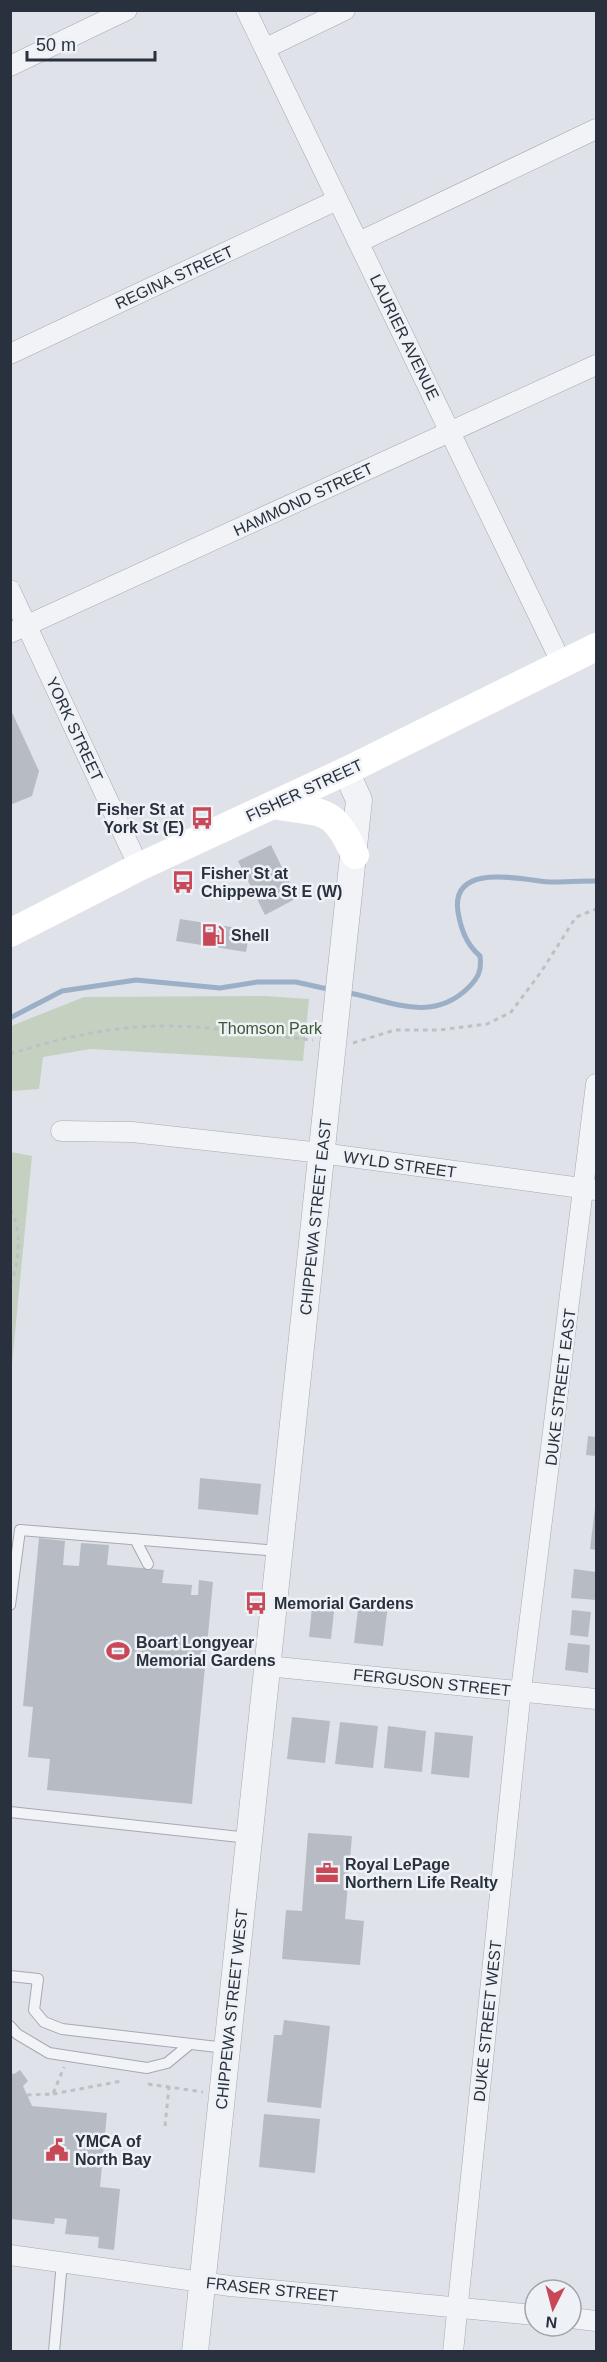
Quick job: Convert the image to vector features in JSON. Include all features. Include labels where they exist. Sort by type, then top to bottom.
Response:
[{"type":"main road","name":"FISHER STREET","points":[[10,933],[139,867],[346,771],[597,647]]},
{"type":"main road","points":[[273,805],[329,815],[342,827],[355,855]]},
{"type":"street","points":[[10,66],[127,10]]},
{"type":"street","name":"LAURIER AVENUE","points":[[246,10],[562,664]]},
{"type":"street","points":[[266,48],[345,10]]},
{"type":"street","points":[[359,242],[596,131]]},
{"type":"street","name":"REGINA STREET","points":[[10,354],[337,200]]},
{"type":"street","name":"HAMMOND STREET","points":[[19,629],[597,365]]},
{"type":"street","name":"YORK STREET","points":[[10,590],[19,629],[139,867]]},
{"type":"street","name":"CHIPPEWA STREET EAST","points":[[267,1666],[340,968],[355,855],[359,800],[346,771]]},
{"type":"street","name":"DUKE STREET EAST","points":[[521,1690],[591,1190],[597,1084]]},
{"type":"street","name":"WYLD STREET","points":[[61,1131],[132,1132],[321,1153],[591,1190]]},
{"type":"street","name":"FERGUSON STREET","points":[[267,1666],[597,1699]]},
{"type":"street","name":"CHIPPEWA STREET WEST","points":[[195,2352],[267,1666]]},
{"type":"street","name":"DUKE STREET WEST","points":[[453,2352],[521,1690]]},
{"type":"street","name":"FRASER STREET","points":[[10,2255],[203,2282],[523,2314]]},
{"type":"lane","points":[[10,1605],[20,1530],[279,1551]]},
{"type":"lane","points":[[135,1539],[148,1564]]},
{"type":"lane","points":[[10,1812],[249,1838]]},
{"type":"lane","points":[[10,1976],[38,1979],[34,2010],[44,2022],[62,2029],[226,2048]]},
{"type":"lane","points":[[10,2026],[17,2034],[49,2053],[147,2068],[167,2063],[190,2044]]},
{"type":"lane","points":[[54,2352],[62,2262]]},
{"type":"path","points":[[10,1054],[49,1042],[127,1028],[172,1026],[358,1043],[394,1030],[439,1030],[488,1024],[511,1012],[541,972],[576,917],[597,909]]},
{"type":"path","points":[[10,1210],[16,1219],[17,1271],[10,1285]]},
{"type":"path","points":[[53,2094],[65,2066]]},
{"type":"path","points":[[27,2095],[53,2094],[122,2081]]},
{"type":"path","points":[[148,2084],[207,2092]]},
{"type":"path","points":[[165,2126],[169,2087]]},
{"type":"green space","name":"Thomson Park","points":[[265,996],[309,999],[303,1061],[90,1049],[43,1057],[39,1089],[11,1091],[11,1026],[84,997]]},
{"type":"green space","points":[[10,1152],[32,1156],[11,1375]]},
{"type":"building","points":[[10,708],[39,771],[32,796],[10,805]]},
{"type":"building","points":[[271,845],[297,898],[265,915],[238,861]]},
{"type":"building","name":"Shell","points":[[180,919],[250,930],[246,952],[176,941]]},
{"type":"building","points":[[588,1436],[596,1437],[596,1456],[586,1455]]},
{"type":"building","points":[[200,1478],[261,1484],[258,1515],[198,1509]]},
{"type":"building","points":[[596,1508],[596,1550],[590,1549]]},
{"type":"building","name":"Boart Longyear Memorial Gardens","points":[[39,1538],[65,1541],[63,1565],[79,1566],[81,1543],[109,1545],[107,1565],[164,1570],[162,1583],[192,1585],[191,1595],[198,1595],[199,1580],[213,1582],[192,1804],[47,1790],[50,1759],[28,1757],[33,1707],[23,1706]]},
{"type":"building","points":[[574,1569],[596,1572],[596,1600],[571,1598]]},
{"type":"building","points":[[359,1601],[388,1604],[383,1646],[354,1643]]},
{"type":"building","points":[[312,1608],[334,1611],[331,1639],[309,1637]]},
{"type":"building","points":[[572,1610],[591,1612],[588,1637],[570,1635]]},
{"type":"building","points":[[568,1643],[590,1645],[588,1673],[565,1670]]},
{"type":"building","points":[[292,1717],[330,1721],[325,1763],[287,1759]]},
{"type":"building","points":[[340,1722],[378,1726],[373,1768],[335,1764]]},
{"type":"building","points":[[388,1726],[426,1731],[422,1772],[384,1768]]},
{"type":"building","points":[[435,1732],[473,1736],[469,1778],[431,1774]]},
{"type":"building","name":"Royal LePage Northern Life Realty","points":[[308,1833],[352,1836],[345,1919],[364,1921],[360,1965],[282,1959],[286,1910],[302,1911]]},
{"type":"building","points":[[284,2020],[330,2026],[321,2108],[267,2102],[274,2035],[282,2035]]},
{"type":"building","name":"YMCA of North Bay","points":[[20,2070],[28,2081],[23,2086],[32,2106],[107,2113],[100,2187],[120,2189],[114,2250],[98,2248],[99,2237],[65,2234],[67,2219],[55,2218],[54,2224],[10,2219],[10,2073],[14,2074]]},
{"type":"building","points":[[264,2114],[320,2119],[315,2173],[259,2167]]},
{"type":"waterway","points":[[344,992],[408,1007],[439,1005],[454,999],[474,981],[480,966],[480,956],[465,936],[458,912],[459,896],[465,886],[476,880],[491,877],[549,882],[595,881]]},
{"type":"waterway","points":[[10,1018],[62,991],[136,980],[220,988],[257,982],[296,982],[332,990]]},
{"type":"place","name":"Fisher St at York St (E)","points":[[202,818]]},
{"type":"place","name":"Fisher St at Chippewa St E (W)","points":[[183,882]]},
{"type":"place","name":"Shell","points":[[213,935]]},
{"type":"place","name":"Memorial Gardens","points":[[256,1603]]},
{"type":"place","name":"Boart Longyear Memorial Gardens","points":[[118,1651]]},
{"type":"place","name":"Royal LePage Northern Life Realty","points":[[327,1873]]},
{"type":"place","name":"YMCA of North Bay","points":[[57,2150]]}]
